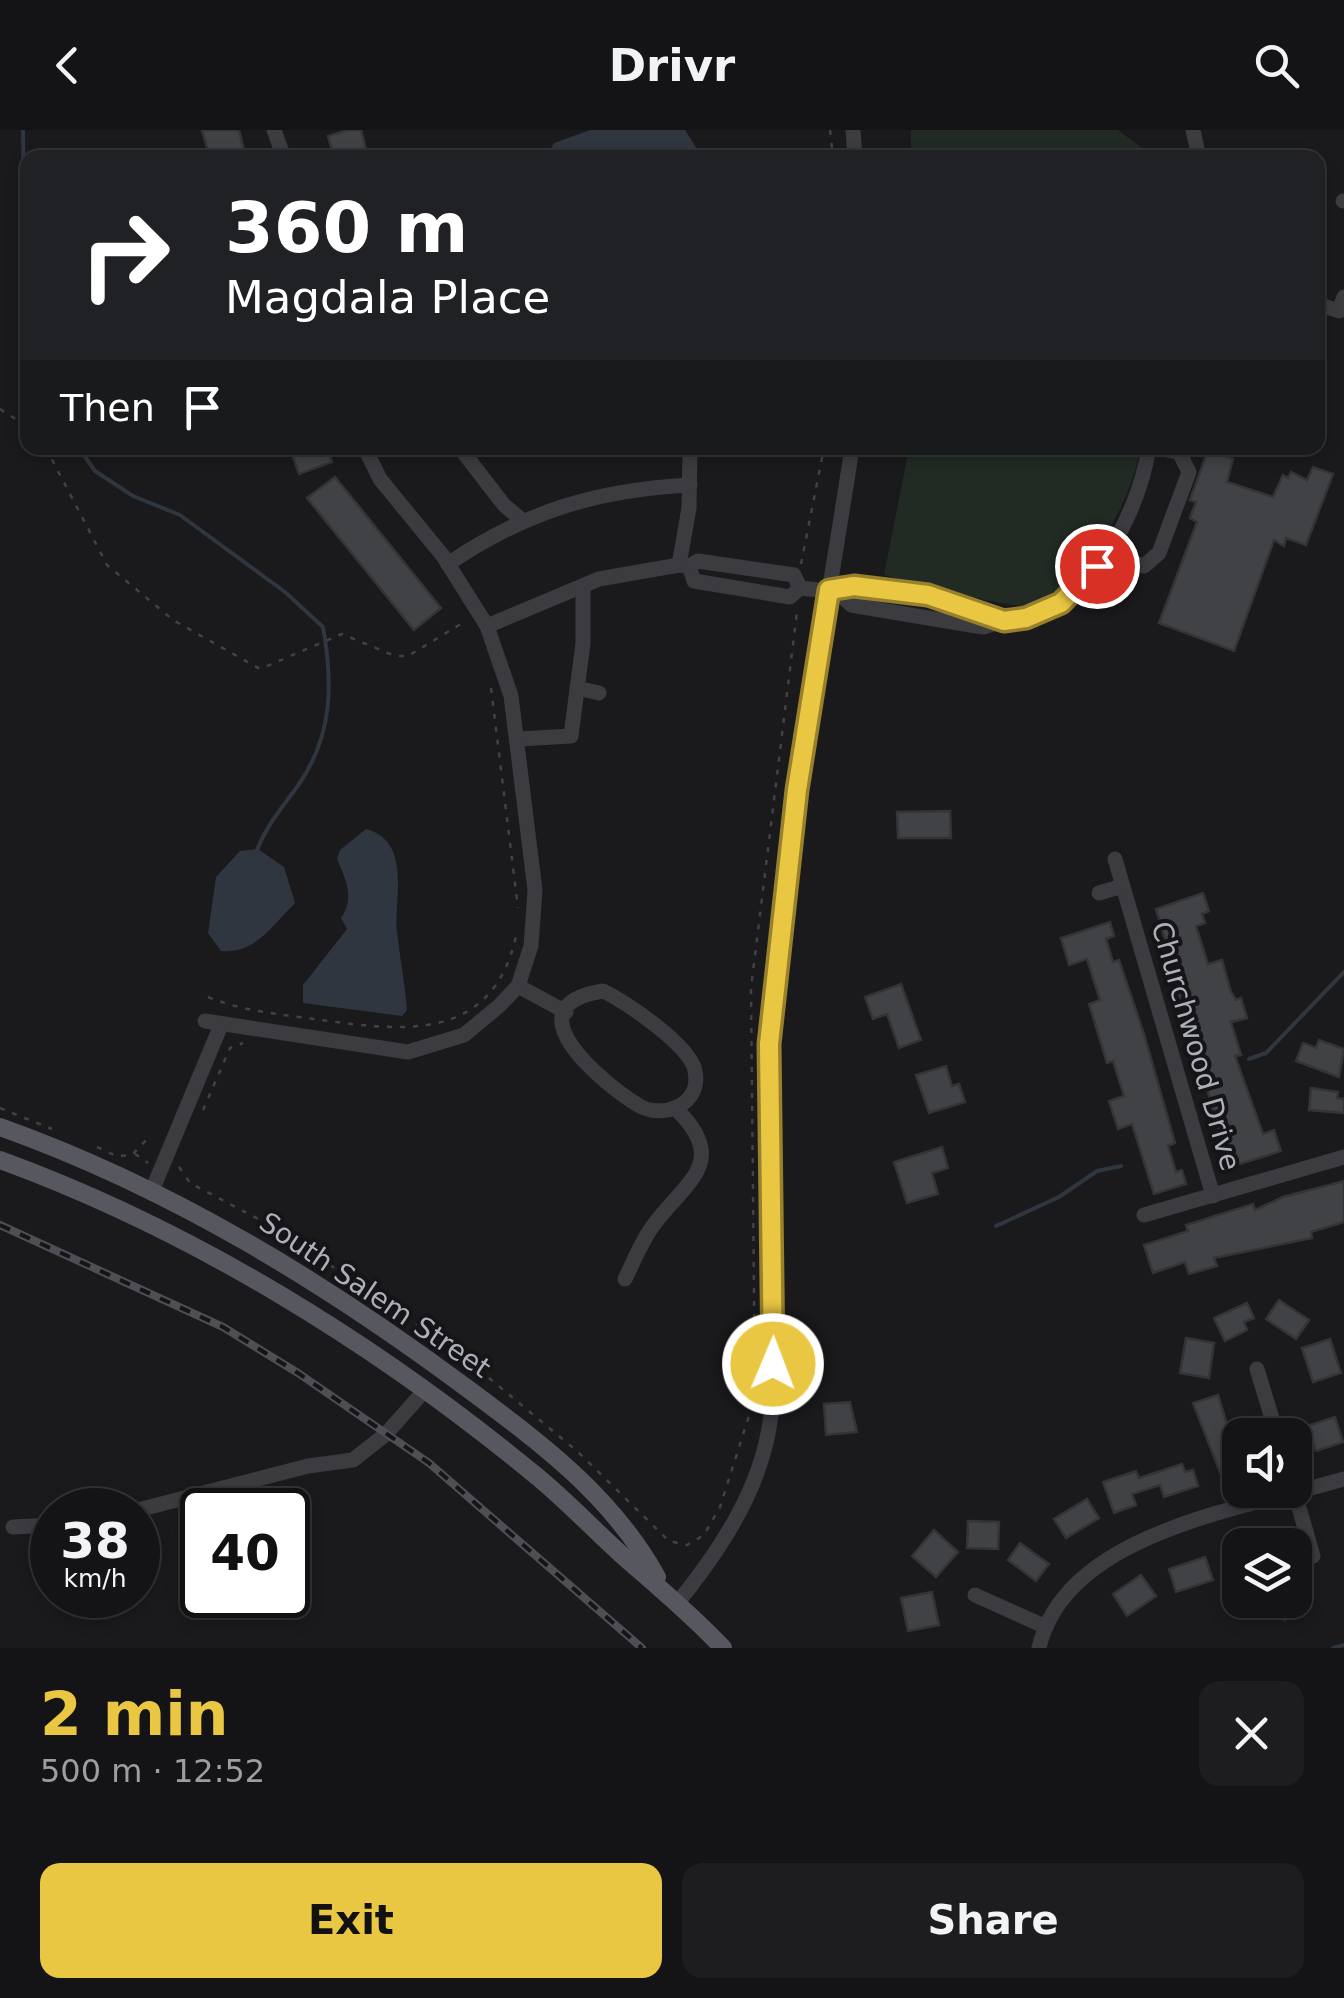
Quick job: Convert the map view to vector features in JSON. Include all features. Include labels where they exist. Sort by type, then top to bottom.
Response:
[{"type":"main road","name":"South Salem Street","points":[[0,1127],[60,1149],[250,1242],[410,1346],[559,1457],[634,1535],[670,1594]]},
{"type":"main road","name":"South Salem Street","points":[[0,1160],[60,1182],[180,1239],[425,1390],[535,1474],[670,1594],[723,1648]]},
{"type":"street","points":[[1325,306],[1338,311],[1344,297]]},
{"type":"street","points":[[205,1020],[408,1052],[464,1034],[518,986],[531,946],[535,890],[519,739],[511,696],[488,626],[448,564],[380,479],[368,455]]},
{"type":"street","points":[[465,455],[504,505],[523,521]]},
{"type":"street","points":[[690,455],[684,565],[694,581],[790,597],[800,588],[833,591],[851,605],[983,626],[1026,618],[1074,594],[1106,554],[1132,505],[1147,455]]},
{"type":"street","points":[[670,1594],[740,1510],[757,1474],[772,1408],[769,1044],[797,790],[833,591],[851,455]]},
{"type":"street","points":[[1106,554],[1144,566],[1159,553],[1190,472],[1180,455]]},
{"type":"street","points":[[448,564],[496,532],[523,521],[630,488],[690,486]]},
{"type":"street","points":[[488,626],[583,586],[640,569],[684,565]]},
{"type":"street","points":[[519,739],[571,736],[583,586]]},
{"type":"street","points":[[577,688],[599,693]]},
{"type":"street","name":"Churchwood Drive","points":[[1115,859],[1213,1196]]},
{"type":"street","points":[[1099,893],[1123,886]]},
{"type":"street","points":[[518,986],[566,1012]]},
{"type":"street","points":[[603,991],[620,999],[684,1050],[696,1070],[676,1110],[664,1114],[649,1112],[596,1074],[567,1043],[562,1027],[566,1012],[588,994],[603,991]]},
{"type":"street","points":[[152,1194],[222,1025]]},
{"type":"street","points":[[625,1279],[650,1230],[697,1175],[702,1162],[697,1129],[676,1110]]},
{"type":"street","points":[[1144,1215],[1344,1157]]},
{"type":"street","points":[[1257,1369],[1272,1418]]},
{"type":"street","points":[[160,1504],[308,1466],[353,1460],[386,1434],[425,1390]]},
{"type":"street","points":[[1312,1487],[1344,1478]]},
{"type":"street","points":[[1039,1648],[1046,1627],[1072,1587],[1117,1551],[1246,1508]]},
{"type":"street","points":[[1299,1508],[1313,1556]]},
{"type":"street","points":[[13,1527],[30,1527]]},
{"type":"street","points":[[975,1596],[1046,1627]]},
{"type":"path","points":[[50,455],[107,565],[173,620],[260,668],[342,634],[395,656],[408,656],[468,619]]},
{"type":"path","points":[[491,688],[518,910]]},
{"type":"path","points":[[208,998],[247,1010],[390,1030],[435,1026],[487,994],[512,954],[517,930]]},
{"type":"path","points":[[203,1111],[230,1048],[244,1042],[244,1034]]},
{"type":"path","points":[[0,1108],[61,1132]]},
{"type":"path","points":[[88,1144],[116,1156],[135,1154],[149,1136]]},
{"type":"path","points":[[135,1154],[139,1159]]},
{"type":"path","points":[[178,1163],[178,1175],[198,1186]]},
{"type":"path","points":[[658,1530],[669,1541],[687,1545],[696,1542],[710,1527]]},
{"type":"shaded area","points":[[590,130],[685,130],[698,150],[550,150],[554,143]]},
{"type":"shaded area","points":[[911,130],[1118,130],[1145,150],[911,150]]},
{"type":"shaded area","points":[[908,455],[1139,455],[1127,492],[1102,542],[1067,584],[1048,598],[1018,606],[884,575]]},
{"type":"shaded area","points":[[366,829],[390,846],[398,873],[397,932],[407,1010],[402,1016],[303,1003],[303,985],[347,929],[341,918],[348,896],[337,859],[340,850]]},
{"type":"shaded area","points":[[258,849],[284,867],[295,903],[253,943],[221,951],[208,933],[216,877],[240,851]]},
{"type":"building","points":[[202,130],[239,130],[244,150],[208,150]]},
{"type":"building","points":[[361,130],[366,150],[332,150],[328,136]]},
{"type":"building","points":[[292,455],[330,455],[332,462],[299,474]]},
{"type":"building","points":[[1206,455],[1233,459],[1227,482],[1273,497],[1283,475],[1288,478],[1291,472],[1307,480],[1313,467],[1333,474],[1306,545],[1286,538],[1284,546],[1274,540],[1234,651],[1159,623],[1197,522],[1190,518],[1196,502],[1190,500]]},
{"type":"building","points":[[335,477],[441,608],[414,630],[307,498]]},
{"type":"building","points":[[950,811],[951,838],[898,838],[897,812]]},
{"type":"building","points":[[1203,893],[1209,911],[1202,914],[1205,923],[1196,926],[1208,964],[1222,960],[1231,992],[1236,1000],[1241,998],[1247,1018],[1231,1022],[1241,1055],[1235,1056],[1263,1134],[1274,1130],[1281,1151],[1230,1167],[1176,984],[1186,981],[1177,955],[1170,957],[1156,909]]},
{"type":"building","points":[[1110,922],[1114,936],[1106,939],[1113,962],[1119,960],[1144,1034],[1175,1143],[1168,1146],[1176,1172],[1182,1170],[1186,1184],[1154,1194],[1132,1124],[1118,1129],[1109,1101],[1124,1096],[1113,1061],[1107,1063],[1089,1004],[1100,1000],[1087,959],[1069,965],[1061,938]]},
{"type":"building","points":[[901,984],[921,1040],[899,1048],[887,1014],[873,1019],[865,997]]},
{"type":"building","points":[[1319,1040],[1344,1049],[1339,1077],[1296,1061],[1303,1043],[1316,1048]]},
{"type":"building","points":[[946,1066],[952,1086],[959,1084],[965,1102],[929,1113],[916,1075]]},
{"type":"building","points":[[1311,1088],[1338,1092],[1337,1098],[1344,1099],[1344,1113],[1309,1110]]},
{"type":"building","points":[[942,1147],[948,1168],[932,1173],[938,1194],[907,1203],[894,1162]]},
{"type":"building","points":[[1344,1181],[1344,1222],[1311,1232],[1312,1238],[1214,1258],[1217,1266],[1189,1274],[1185,1262],[1153,1273],[1144,1245],[1188,1231],[1186,1225],[1253,1204],[1255,1210],[1283,1197]]},
{"type":"building","points":[[1279,1300],[1309,1320],[1296,1339],[1266,1319]]},
{"type":"building","points":[[1247,1303],[1254,1318],[1244,1322],[1247,1330],[1225,1341],[1214,1318]]},
{"type":"building","points":[[1186,1338],[1214,1343],[1209,1378],[1180,1373]]},
{"type":"building","points":[[1330,1339],[1341,1373],[1313,1382],[1302,1348]]},
{"type":"building","points":[[1218,1395],[1225,1418],[1222,1418],[1222,1477],[1193,1403]]},
{"type":"building","points":[[850,1402],[857,1432],[826,1435],[824,1404]]},
{"type":"building","points":[[1335,1417],[1343,1442],[1316,1451],[1312,1424]]},
{"type":"building","points":[[1182,1464],[1185,1472],[1193,1470],[1198,1486],[1164,1497],[1160,1485],[1132,1494],[1136,1505],[1114,1513],[1103,1482],[1136,1471],[1139,1478]]},
{"type":"building","points":[[1087,1499],[1099,1518],[1066,1538],[1054,1519]]},
{"type":"building","points":[[968,1521],[999,1522],[998,1549],[967,1548]]},
{"type":"building","points":[[934,1530],[958,1552],[936,1577],[912,1556]]},
{"type":"building","points":[[1020,1543],[1049,1564],[1036,1581],[1008,1560]]},
{"type":"building","points":[[1205,1557],[1213,1580],[1176,1592],[1169,1569]]},
{"type":"building","points":[[1141,1575],[1156,1596],[1127,1616],[1113,1594]]},
{"type":"building","points":[[932,1592],[939,1625],[908,1631],[901,1598]]},
{"type":"waterway","points":[[23,130],[23,150]]},
{"type":"waterway","points":[[84,455],[95,471],[133,496],[180,515],[285,592],[323,627],[329,688],[324,728],[310,765],[257,850]]},
{"type":"waterway","points":[[1249,1059],[1266,1053],[1344,972]]},
{"type":"waterway","points":[[996,1226],[1059,1197],[1097,1171],[1121,1166]]},
{"type":"waterway","points":[[1333,1648],[1344,1645]]},
{"type":"railway","points":[[0,1225],[223,1327],[298,1373],[429,1463],[642,1648]]},
{"type":"route","points":[[773,1364],[769,1044],[797,790],[829,590],[838,592],[854,586],[928,595],[1004,621],[1046,612],[1074,594],[1097,566]]}]
